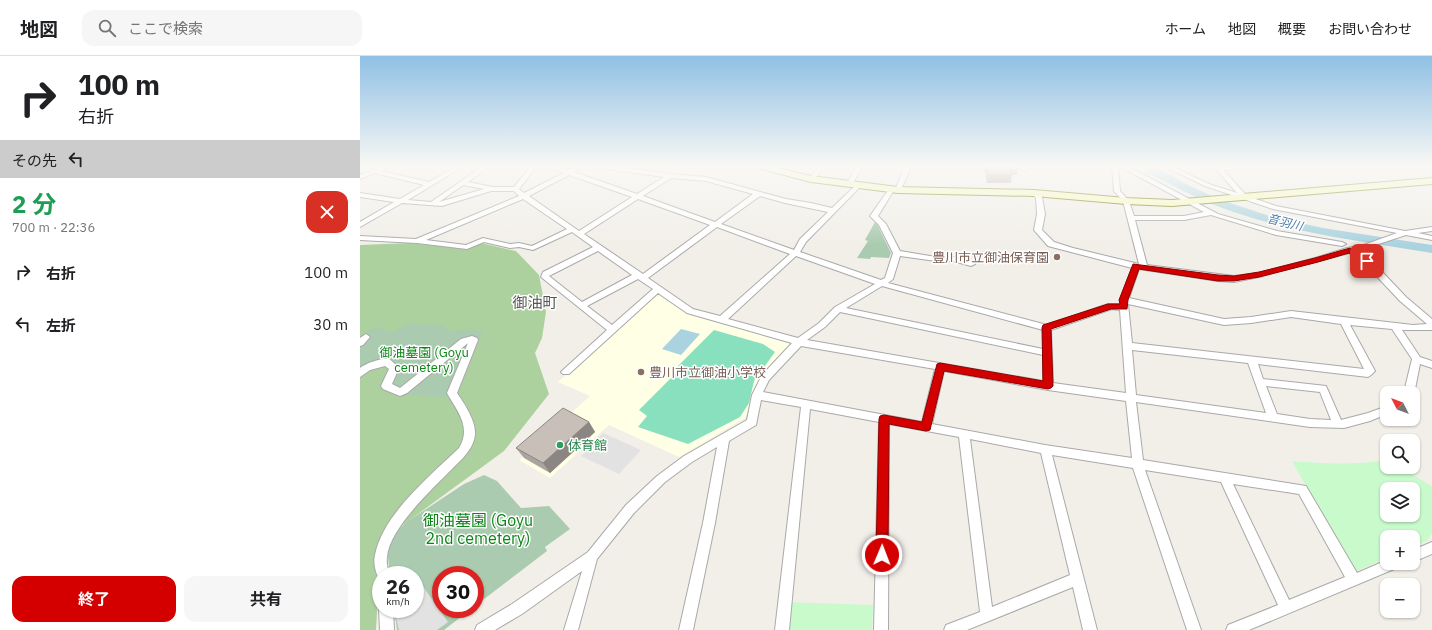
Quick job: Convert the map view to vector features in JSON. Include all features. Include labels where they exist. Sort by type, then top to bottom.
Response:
[{"type":"main road","points":[[1024,193],[1126,201],[1191,202],[1304,193]]},
{"type":"street","points":[[360,224],[364,220],[414,193]]},
{"type":"street","points":[[433,203],[447,193]]},
{"type":"street","points":[[360,195],[415,203],[442,204],[479,193]]},
{"type":"street","points":[[520,193],[690,311],[799,342],[1048,386],[1310,423],[1338,424],[1370,417],[1380,413]]},
{"type":"street","points":[[417,241],[530,193]]},
{"type":"street","points":[[627,193],[883,284],[1046,328],[1111,306],[1124,304],[1224,322],[1251,320],[1291,314],[1395,326],[1432,326]]},
{"type":"street","points":[[360,238],[417,241],[467,247],[483,240],[510,246],[519,245],[533,248],[576,231],[644,193]]},
{"type":"street","points":[[581,306],[640,277],[716,225],[759,193],[785,201],[811,205],[834,211]]},
{"type":"street","points":[[721,320],[795,253],[803,241],[834,211],[847,193]]},
{"type":"street","points":[[482,630],[517,609],[592,556],[630,509],[662,479],[688,459],[752,422],[758,395],[765,378],[799,342],[822,325],[838,309],[889,280],[897,253],[882,224],[874,216],[892,193]]},
{"type":"street","points":[[1034,193],[1039,197],[1040,203],[1041,214],[1038,230],[1051,244],[1140,266],[1218,278],[1234,279],[1259,275],[1368,246],[1403,233],[1432,229]]},
{"type":"street","points":[[1119,193],[1126,201],[1140,266],[1124,304],[1138,465],[1194,630]]},
{"type":"street","points":[[1174,193],[1211,213],[1233,221],[1276,233],[1342,244]]},
{"type":"street","points":[[1228,193],[1275,208],[1311,216],[1432,238]]},
{"type":"street","points":[[1238,193],[1242,198]]},
{"type":"street","points":[[1130,218],[1184,218],[1211,213]]},
{"type":"street","points":[[599,247],[546,274],[545,277],[612,330]]},
{"type":"street","points":[[1350,250],[1367,261],[1403,299],[1432,326]]},
{"type":"street","points":[[897,253],[953,260],[971,264]]},
{"type":"street","points":[[566,372],[658,289]]},
{"type":"street","points":[[838,309],[1048,353]]},
{"type":"street","points":[[1127,346],[1368,373],[1370,371],[1344,321]]},
{"type":"street","points":[[1395,326],[1417,359],[1432,365]]},
{"type":"street","points":[[1046,328],[1048,386]]},
{"type":"street","points":[[360,373],[367,368],[386,362],[394,368],[386,386],[400,392],[464,342],[472,339],[474,340],[452,393],[459,403],[471,432],[468,443],[463,451],[409,506],[396,523],[380,555],[382,566]]},
{"type":"street","points":[[1411,386],[1417,359]]},
{"type":"street","points":[[1252,361],[1274,418]]},
{"type":"street","points":[[926,427],[940,367]]},
{"type":"street","points":[[1260,382],[1323,389],[1338,424]]},
{"type":"street","points":[[758,395],[1045,449],[1225,479],[1302,490],[1354,580]]},
{"type":"street","points":[[782,630],[806,404]]},
{"type":"street","points":[[881,630],[884,419]]},
{"type":"street","points":[[964,433],[987,615]]},
{"type":"street","points":[[686,630],[710,524],[724,438]]},
{"type":"street","points":[[1045,449],[1090,630]]},
{"type":"street","points":[[1225,479],[1286,608]]},
{"type":"street","points":[[1420,553],[1432,548]]},
{"type":"street","points":[[571,630],[592,556]]},
{"type":"street","points":[[1233,630],[1380,569]]},
{"type":"street","points":[[951,630],[1077,579]]},
{"type":"street","points":[[386,618],[387,630]]},
{"type":"shaded area","points":[[656,292],[690,315],[791,344],[760,384],[745,418],[679,457],[609,425],[550,478],[519,460],[590,396],[558,382]]},
{"type":"shaded area","points":[[603,433],[641,450],[619,474],[581,456]]},
{"type":"shaded area","points":[[424,588],[432,599],[432,618],[445,618],[448,622],[437,630],[399,630],[396,618],[424,618]]},
{"type":"green space","points":[[875,222],[891,253],[889,258],[857,258],[868,241],[865,240]]},
{"type":"green space","points":[[410,243],[466,249],[481,243],[516,251],[539,275],[546,312],[542,338],[535,353],[549,394],[504,451],[381,541],[380,566],[372,566],[372,618],[377,618],[376,630],[360,630],[360,245]]},
{"type":"green space","name":"御油墓園 (Goyu cemetery)","points":[[408,324],[443,325],[450,331],[475,329],[483,334],[446,397],[397,395],[382,386],[389,370],[383,364],[370,368],[360,376],[360,340],[373,328],[380,328],[390,332]]},
{"type":"green space","points":[[714,330],[763,344],[775,352],[754,381],[749,403],[740,417],[688,444],[638,427],[647,416],[639,410],[680,369],[678,366]]},
{"type":"green space","points":[[1292,461],[1340,464],[1380,461],[1380,474],[1411,474],[1432,486],[1432,533],[1427,541],[1420,544],[1420,530],[1380,530],[1380,561],[1354,572]]},
{"type":"green space","name":"御油墓園 (Goyu 2nd cemetery)","points":[[484,475],[497,481],[521,508],[549,506],[570,529],[545,547],[547,551],[484,599],[484,566],[432,566],[432,618],[459,618],[444,630],[397,630],[395,618],[424,618],[424,566],[389,566],[387,549],[396,531],[408,521],[464,484]]},
{"type":"green space","points":[[788,602],[873,605],[872,630],[786,630]]},
{"type":"water","points":[[681,329],[700,334],[681,355],[662,349]]},
{"type":"building","points":[[563,408],[589,422],[543,463],[516,448]]},
{"type":"waterway","name":"音羽川","points":[[1197,193],[1232,208],[1287,224],[1360,238],[1432,249]]},
{"type":"place","name":"豊川市立御油保育園","points":[[1057,257]]},
{"type":"place","name":"豊川市立御油小学校","points":[[641,372]]},
{"type":"place","name":"体育館","points":[[560,445]]},
{"type":"district","name":"御油町","points":[[535,302]]},
{"type":"route","points":[[882,555],[884,419],[926,427],[940,367],[1048,386],[1046,328],[1111,306],[1124,307],[1124,300],[1136,266],[1234,279],[1259,275],[1350,250],[1367,261]]}]
